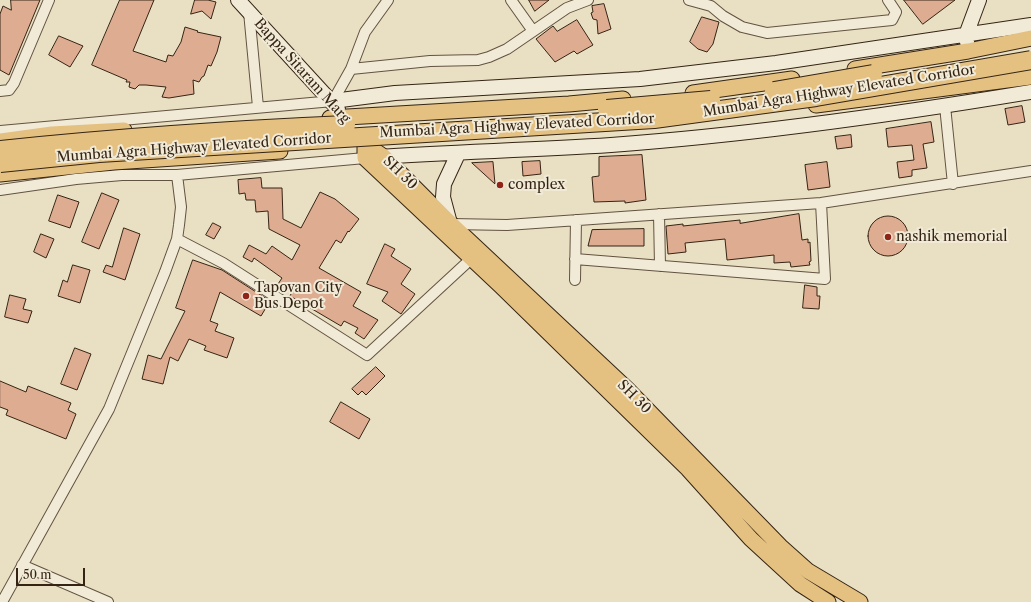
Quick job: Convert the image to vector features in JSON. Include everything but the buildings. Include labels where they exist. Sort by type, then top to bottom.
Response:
[{"type":"highway","name":"Mumbai Agra Highway Elevated Corridor","points":[[0,150],[91,141],[254,129],[568,113],[702,101],[806,86],[1031,48]]},
{"type":"highway","name":"Mumbai Agra Highway Elevated Corridor","points":[[0,163],[100,153],[654,119],[816,97],[1031,60]]},
{"type":"main road","points":[[0,142],[52,134],[569,104],[713,91],[968,51],[1031,38]]},
{"type":"main road","points":[[0,174],[114,162],[365,151],[686,124],[1031,77]]},
{"type":"main road","name":"SH 30","points":[[365,151],[384,157],[450,230],[472,258],[688,469],[751,539],[792,577],[828,602]]},
{"type":"main road","name":"SH 30","points":[[365,151],[450,230],[627,389],[780,546],[803,566],[860,602]]},
{"type":"main road","points":[[792,577],[803,566]]},
{"type":"street","points":[[0,91],[8,90],[14,83],[49,0]]},
{"type":"street","name":"Bappa Sitaram Marg","points":[[238,0],[325,96],[332,101],[344,117],[365,151]]},
{"type":"street","points":[[332,101],[351,69],[365,32],[388,0]]},
{"type":"street","points":[[511,0],[533,31]]},
{"type":"street","points":[[351,69],[430,61],[478,60],[489,58],[507,49],[567,8],[588,0]]},
{"type":"street","points":[[689,0],[713,3],[723,16],[739,26],[750,30],[767,33],[892,20],[896,12],[888,0]]},
{"type":"street","points":[[968,51],[966,36],[980,1]]},
{"type":"street","points":[[249,12],[258,107]]},
{"type":"street","points":[[0,131],[332,101],[395,93],[640,79],[776,63],[966,36],[1031,25]]},
{"type":"street","points":[[384,157],[611,145],[718,135],[945,106],[1031,92]]},
{"type":"street","points":[[945,106],[952,184]]},
{"type":"street","points":[[0,190],[76,179],[122,175],[177,175],[365,151]]},
{"type":"street","points":[[458,154],[444,184],[444,196],[450,230],[821,203],[1031,171]]},
{"type":"street","points":[[2,602],[109,409],[177,239],[181,207],[177,175]]},
{"type":"street","points":[[575,259],[825,279],[821,203]]},
{"type":"street","points":[[659,214],[660,266]]},
{"type":"street","points":[[575,280],[576,220]]},
{"type":"street","points":[[177,239],[223,263],[367,355],[472,258]]},
{"type":"street","points":[[22,566],[108,602]]},
{"type":"place","name":"complex","points":[[500,185]]},
{"type":"place","name":"nashik memorial","points":[[888,237]]},
{"type":"place","name":"Tapovan City Bus Depot","points":[[246,296]]}]
